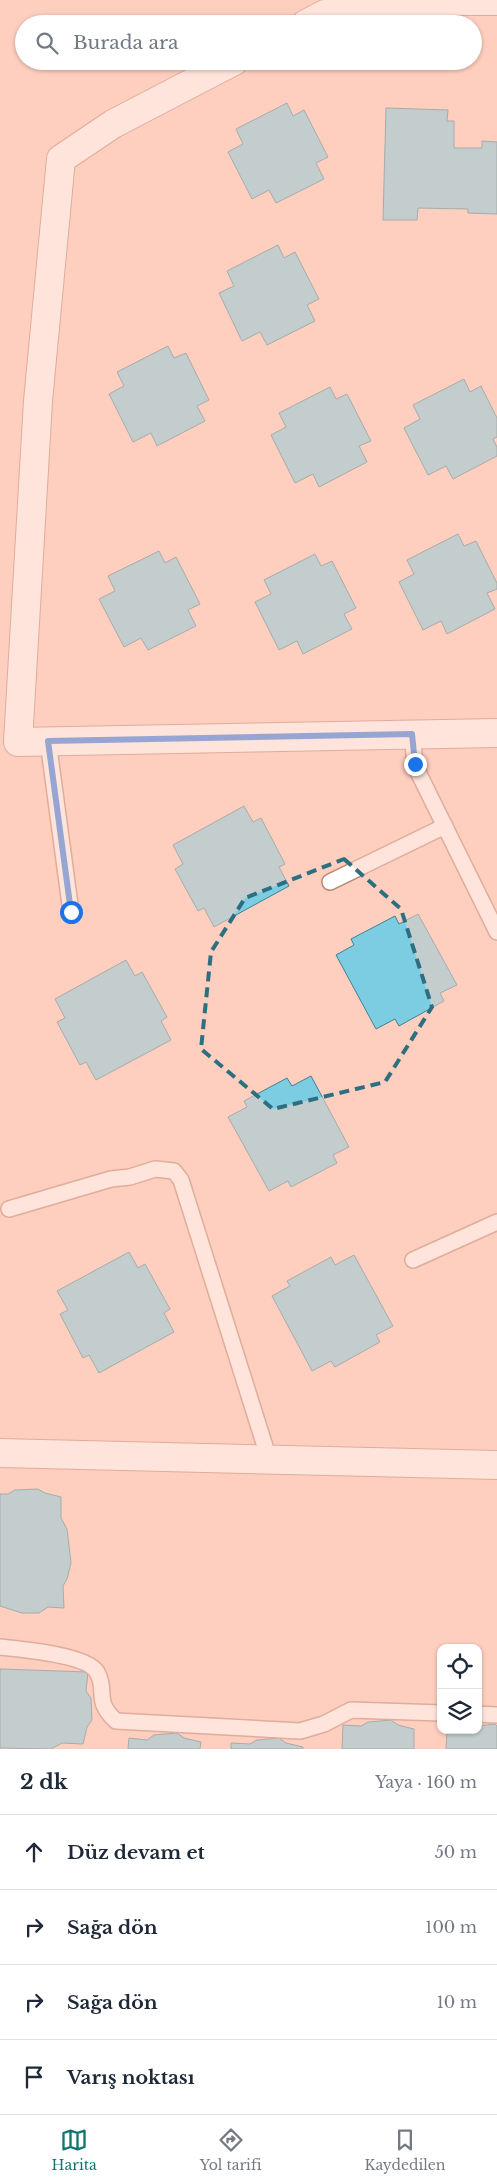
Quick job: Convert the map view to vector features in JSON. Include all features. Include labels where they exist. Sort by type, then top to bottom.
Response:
[{"type":"street","points":[[323,15],[456,1],[497,1]]},
{"type":"street","points":[[217,70],[113,124],[61,160],[38,401],[18,742],[497,733]]},
{"type":"street","points":[[0,1453],[497,1464]]},
{"type":"lane","points":[[412,734],[415,764],[420,776],[497,932]]},
{"type":"lane","points":[[48,741],[71,912]]},
{"type":"lane","points":[[330,882],[445,826]]},
{"type":"lane","points":[[9,1209],[111,1179],[130,1178],[154,1169],[174,1171],[181,1180],[269,1459]]},
{"type":"lane","points":[[413,1260],[497,1222]]},
{"type":"lane","points":[[0,1647],[74,1660],[90,1665],[97,1672],[100,1681],[102,1703],[107,1713],[116,1722],[300,1731],[324,1724],[351,1710],[437,1713]]},
{"type":"lane","points":[[482,1714],[497,1715]]},
{"type":"highlighted area","points":[[344,859],[401,909],[432,1007],[385,1082],[273,1109],[201,1049],[211,952],[245,898]]},
{"type":"building","points":[[287,103],[293,116],[304,110],[328,157],[316,163],[324,179],[276,203],[269,190],[252,199],[228,152],[243,144],[236,129]]},
{"type":"building","points":[[386,108],[448,110],[447,121],[454,121],[454,148],[482,148],[482,141],[497,142],[497,214],[468,213],[468,209],[418,208],[417,220],[383,220]]},
{"type":"building","points":[[278,245],[284,258],[295,252],[319,299],[307,305],[315,321],[267,345],[260,332],[242,341],[219,293],[234,286],[227,271]]},
{"type":"building","points":[[168,346],[174,358],[186,353],[209,400],[197,406],[205,421],[157,446],[151,433],[133,442],[109,394],[124,386],[117,372]]},
{"type":"building","points":[[464,379],[470,392],[481,386],[497,418],[497,437],[493,439],[497,447],[497,456],[453,479],[446,466],[428,475],[404,428],[420,419],[413,405]]},
{"type":"building","points":[[330,387],[336,399],[347,394],[371,441],[359,446],[367,462],[319,487],[313,474],[295,483],[271,435],[286,427],[279,413]]},
{"type":"building","points":[[458,534],[464,546],[476,541],[497,583],[497,589],[487,593],[495,609],[447,634],[441,621],[423,630],[399,582],[414,574],[407,560]]},
{"type":"building","points":[[159,551],[165,563],[176,557],[200,604],[188,610],[196,626],[148,650],[141,638],[124,647],[99,599],[115,591],[108,576]]},
{"type":"building","points":[[315,554],[321,566],[332,561],[356,608],[344,614],[352,629],[303,654],[297,641],[279,650],[255,602],[271,594],[264,580]]},
{"type":"building","points":[[244,806],[253,822],[261,818],[285,864],[279,867],[289,886],[214,927],[204,908],[198,911],[175,869],[183,864],[173,845]]},
{"type":"building","points":[[418,914],[457,985],[440,993],[444,1001],[399,1026],[395,1019],[376,1029],[336,955],[354,945],[351,939],[395,916],[399,924]]},
{"type":"building","points":[[126,960],[135,976],[142,972],[167,1017],[161,1021],[171,1040],[96,1080],[86,1062],[80,1065],[57,1022],[65,1018],[55,999]]},
{"type":"building","points":[[311,1076],[349,1147],[333,1155],[337,1163],[291,1187],[288,1181],[269,1191],[228,1117],[247,1107],[244,1101],[287,1078],[292,1086]]},
{"type":"building","points":[[129,1252],[138,1268],[145,1264],[170,1309],[164,1313],[174,1332],[99,1373],[89,1355],[83,1358],[60,1314],[68,1310],[57,1291]]},
{"type":"building","points":[[354,1255],[393,1326],[376,1335],[380,1342],[335,1367],[331,1361],[312,1371],[272,1296],[290,1286],[287,1281],[331,1257],[335,1265]]},
{"type":"building","points":[[38,1489],[61,1497],[61,1518],[67,1529],[71,1563],[63,1586],[64,1608],[48,1607],[39,1613],[22,1613],[0,1606],[0,1494],[8,1494],[15,1490]]},
{"type":"building","points":[[0,1669],[88,1672],[86,1691],[91,1698],[92,1720],[87,1727],[83,1744],[62,1743],[51,1749],[0,1748]]},
{"type":"building","points":[[391,1720],[398,1725],[414,1729],[414,1749],[342,1749],[343,1725],[361,1726],[368,1722]]},
{"type":"building","points":[[495,1724],[497,1726],[497,1749],[446,1749],[447,1734],[482,1734],[482,1726]]},
{"type":"building","points":[[177,1733],[184,1738],[201,1742],[200,1749],[128,1749],[129,1738],[147,1740],[154,1735]]},
{"type":"building","points":[[279,1738],[286,1743],[303,1747],[303,1749],[231,1749],[231,1743],[250,1744],[257,1740]]},
{"type":"route","points":[[71,912],[48,741],[412,734],[415,764]]}]
